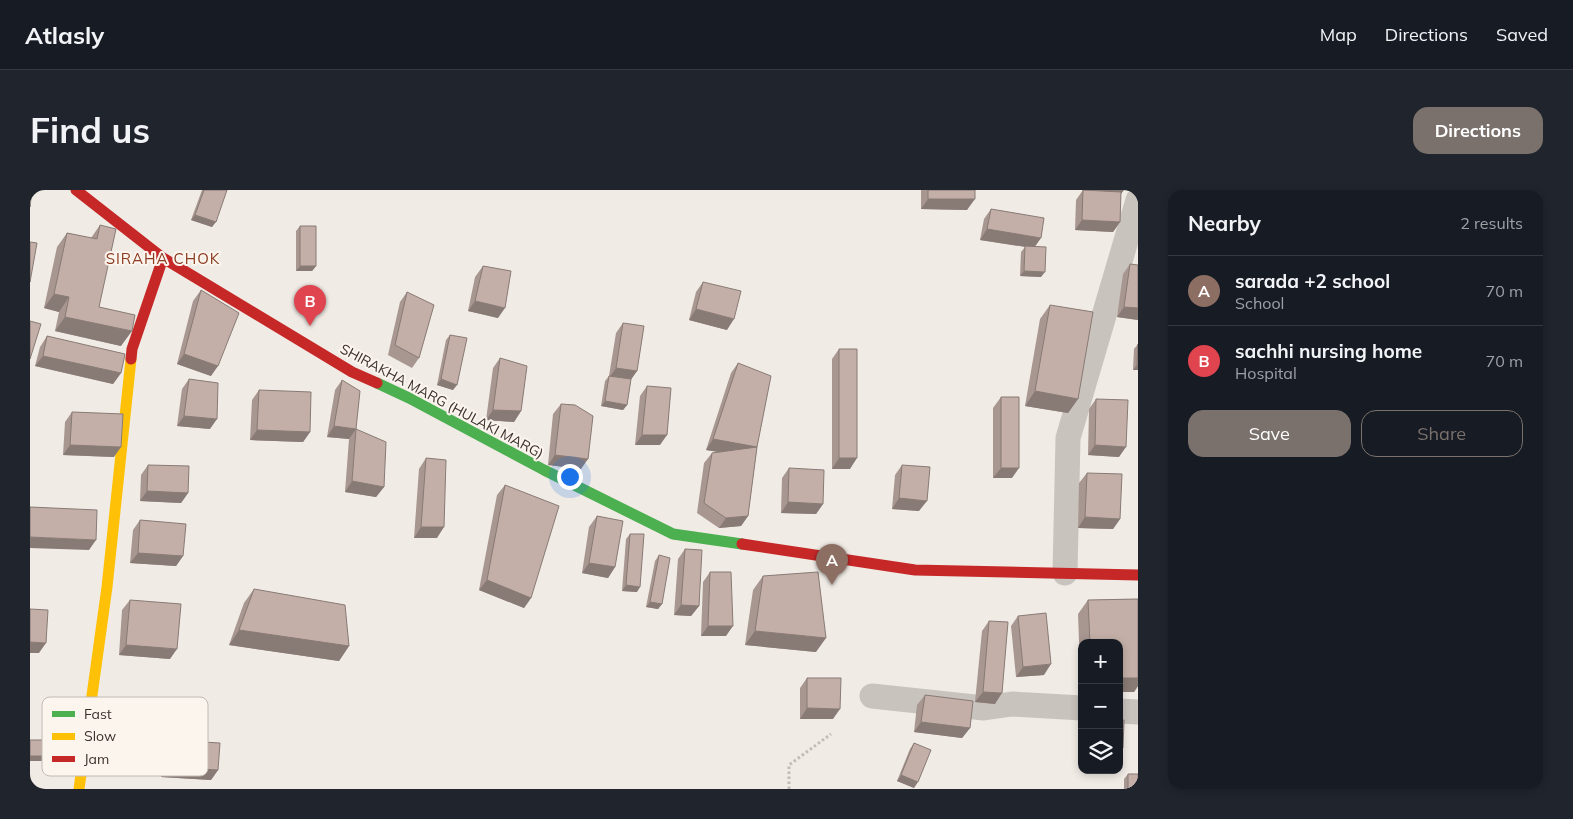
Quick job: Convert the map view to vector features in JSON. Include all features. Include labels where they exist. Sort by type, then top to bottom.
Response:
[{"type":"main road","name":"SHIRAKHA MARG (HULAKI MARG)","points":[[76,190],[163,258],[352,372],[409,398],[544,470],[673,534],[915,570],[1138,575]]},
{"type":"main road","points":[[91,697],[107,587],[132,348],[163,258]]},
{"type":"main road","points":[[78,789],[80,776]]},
{"type":"street","points":[[1065,573],[1068,438],[1138,200]]},
{"type":"street","points":[[872,696],[984,708],[1012,704],[1078,708]]},
{"type":"street","points":[[1123,711],[1138,712]]},
{"type":"path","points":[[789,789],[789,765],[831,734]]},
{"type":"building","points":[[30,190],[32,190],[30,207]]},
{"type":"building","points":[[204,190],[227,190],[216,222],[195,215]]},
{"type":"building","points":[[928,190],[975,190],[975,199],[928,199]]},
{"type":"building","points":[[1083,190],[1121,192],[1120,222],[1082,220]]},
{"type":"building","points":[[991,209],[1044,218],[1041,238],[987,229]]},
{"type":"building","points":[[100,225],[116,229],[99,307],[135,315],[132,331],[65,317],[69,297],[54,294],[67,233],[97,239]]},
{"type":"building","points":[[300,226],[316,226],[316,266],[300,266]]},
{"type":"building","points":[[30,242],[37,243],[30,282]]},
{"type":"building","points":[[1025,246],[1046,247],[1045,272],[1024,271]]},
{"type":"building","points":[[1130,264],[1138,265],[1138,308],[1124,307]]},
{"type":"building","points":[[483,266],[511,271],[505,308],[475,301]]},
{"type":"building","points":[[703,282],[741,291],[734,319],[696,309]]},
{"type":"building","points":[[201,290],[239,313],[218,366],[184,354]]},
{"type":"building","points":[[407,292],[434,305],[419,358],[395,345]]},
{"type":"building","points":[[1050,305],[1093,312],[1078,399],[1035,391]]},
{"type":"building","points":[[30,321],[41,324],[30,359]]},
{"type":"building","points":[[623,323],[644,326],[637,371],[616,368]]},
{"type":"building","points":[[450,335],[467,338],[457,385],[441,379]]},
{"type":"building","points":[[47,336],[125,354],[121,373],[43,356]]},
{"type":"building","points":[[839,349],[857,349],[857,458],[839,458]]},
{"type":"building","points":[[500,358],[527,366],[521,411],[493,410]]},
{"type":"building","points":[[738,363],[771,376],[757,447],[713,439]]},
{"type":"building","points":[[609,376],[631,379],[627,405],[605,401]]},
{"type":"building","points":[[189,379],[218,383],[217,419],[184,416]]},
{"type":"building","points":[[342,380],[360,391],[356,429],[334,426]]},
{"type":"building","points":[[647,386],[671,388],[667,435],[642,435]]},
{"type":"building","points":[[259,390],[311,392],[310,432],[257,430]]},
{"type":"building","points":[[1001,397],[1019,397],[1019,468],[1001,468]]},
{"type":"building","points":[[1096,399],[1128,400],[1126,447],[1095,445]]},
{"type":"building","points":[[561,404],[575,405],[593,416],[588,459],[555,455]]},
{"type":"building","points":[[72,412],[123,414],[121,447],[70,445]]},
{"type":"building","points":[[356,429],[386,442],[384,487],[352,481]]},
{"type":"building","points":[[757,447],[748,516],[726,518],[704,503],[712,453]]},
{"type":"building","points":[[426,458],[446,460],[444,527],[421,527]]},
{"type":"building","points":[[148,465],[189,466],[188,493],[147,491]]},
{"type":"building","points":[[902,465],[930,467],[927,501],[899,498]]},
{"type":"building","points":[[789,468],[824,470],[823,504],[788,502]]},
{"type":"building","points":[[1087,473],[1122,474],[1120,519],[1085,517]]},
{"type":"building","points":[[505,485],[559,506],[531,598],[487,580]]},
{"type":"building","points":[[30,507],[97,510],[96,540],[30,537]]},
{"type":"building","points":[[597,516],[623,521],[615,567],[589,563]]},
{"type":"building","points":[[140,520],[186,524],[183,556],[138,553]]},
{"type":"building","points":[[630,534],[644,534],[640,587],[626,585]]},
{"type":"building","points":[[685,549],[702,550],[699,606],[681,605]]},
{"type":"building","points":[[659,555],[670,558],[662,604],[650,602]]},
{"type":"building","points":[[710,572],[731,572],[733,626],[708,626]]},
{"type":"building","points":[[818,572],[826,638],[755,631],[763,576]]},
{"type":"building","points":[[254,589],[345,605],[349,646],[239,630]]},
{"type":"building","points":[[1138,599],[1138,678],[1123,678],[1123,639],[1090,639],[1088,600]]},
{"type":"building","points":[[130,600],[181,604],[177,649],[126,645]]},
{"type":"building","points":[[30,609],[48,610],[46,643],[30,642]]},
{"type":"building","points":[[1046,613],[1051,664],[1023,667],[1018,616]]},
{"type":"building","points":[[989,621],[1008,622],[1002,693],[983,692]]},
{"type":"building","points":[[807,678],[841,678],[840,709],[807,708]]},
{"type":"building","points":[[925,695],[973,701],[970,728],[921,722]]},
{"type":"building","points":[[30,740],[42,740],[42,756],[30,756]]},
{"type":"building","points":[[208,742],[220,743],[218,770],[208,769]]},
{"type":"building","points":[[914,743],[931,750],[918,782],[901,775]]},
{"type":"building","points":[[1128,774],[1138,774],[1138,789],[1128,789]]},
{"type":"traffic: fast","points":[[377,383],[544,470],[673,534],[742,544]]},
{"type":"traffic: slow","points":[[92,697],[107,587],[131,359]]},
{"type":"traffic: slow","points":[[79,789],[81,776]]},
{"type":"traffic: jam","points":[[76,190],[163,258],[352,372],[377,383]]},
{"type":"traffic: jam","points":[[131,359],[132,349],[163,258]]},
{"type":"traffic: jam","points":[[742,544],[915,570],[1138,575]]},
{"type":"place","name":"sachhi nursing home","points":[[310,326]]},
{"type":"place","name":"sarada +2 school","points":[[832,585]]},
{"type":"district","name":"SIRAHA CHOK","points":[[163,258]]}]
